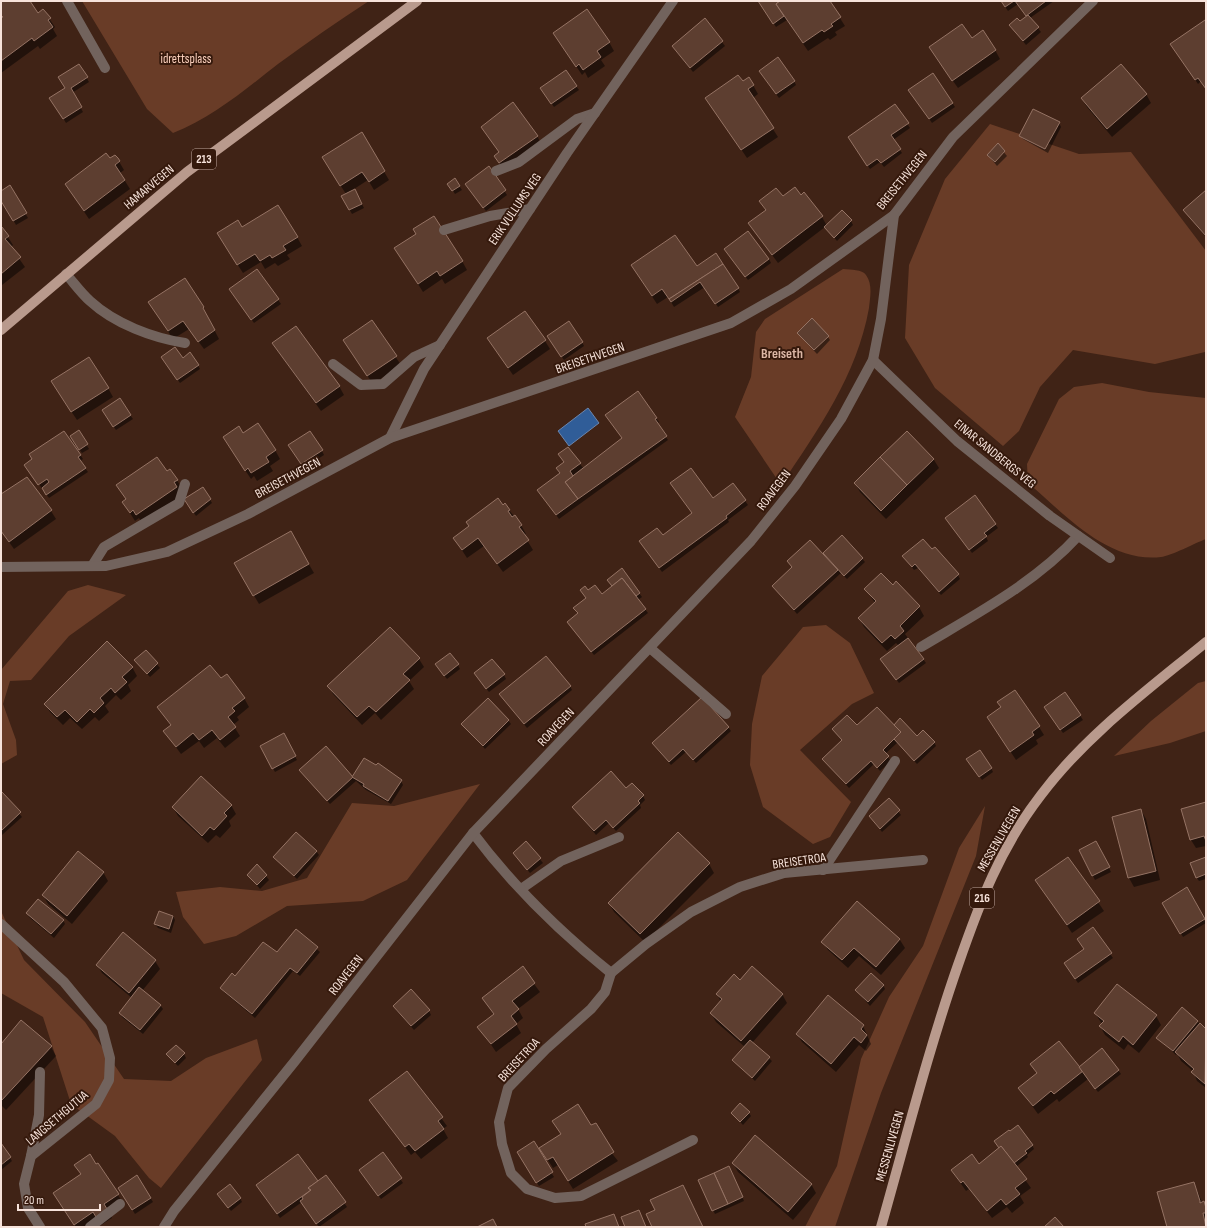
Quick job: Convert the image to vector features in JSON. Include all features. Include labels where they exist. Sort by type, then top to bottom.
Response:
[{"type":"main road","name":"HAMARVEGEN","points":[[1,330],[66,274],[231,138],[417,1]]},
{"type":"main road","name":"MESSENLIVEGEN","points":[[881,1227],[944,1006],[978,906],[1004,852],[1042,794],[1083,748],[1133,702],[1206,642]]},
{"type":"street","points":[[67,1],[106,68]]},
{"type":"street","name":"ERIK VULLUMS VEG","points":[[390,438],[424,369],[530,209],[673,1]]},
{"type":"street","name":"BREISETHVEGEN","points":[[1,567],[106,566],[167,552],[248,514],[390,438],[731,323],[791,289],[894,215],[953,137],[1093,1]]},
{"type":"street","points":[[496,171],[519,162],[577,119],[595,113]]},
{"type":"street","points":[[444,230],[490,216],[530,209]]},
{"type":"street","name":"ROAVEGEN","points":[[164,1227],[174,1211],[295,1061],[473,833],[751,541],[795,486],[841,419],[873,360],[881,319],[894,215]]},
{"type":"street","points":[[66,274],[90,302],[117,320],[165,340],[185,343]]},
{"type":"street","points":[[334,364],[360,385],[382,384],[414,357],[440,345]]},
{"type":"street","name":"EINAR SANDBERGS VEG","points":[[873,360],[956,441],[1050,516],[1110,558]]},
{"type":"street","points":[[92,566],[104,547],[179,503],[185,484]]},
{"type":"street","points":[[921,647],[1001,599],[1058,557],[1078,536]]},
{"type":"street","points":[[650,648],[726,714]]},
{"type":"street","points":[[823,870],[895,761]]},
{"type":"street","points":[[473,833],[496,864],[581,948],[610,973]]},
{"type":"street","points":[[520,888],[561,861],[619,837]]},
{"type":"street","name":"BREISETROA","points":[[693,1140],[581,1196],[555,1198],[527,1189],[511,1174],[502,1144],[499,1122],[508,1088],[546,1049],[591,1009],[605,992],[610,973],[646,944],[691,912],[740,887],[784,873],[923,860]]},
{"type":"street","name":"LANGSETHGUTUA","points":[[1,924],[64,982],[102,1028],[110,1058],[109,1080],[96,1104],[31,1156],[24,1184],[28,1208],[40,1227]]},
{"type":"street","points":[[31,1156],[39,1115],[40,1072]]},
{"type":"street","points":[[90,1227],[120,1204]]},
{"type":"green space","name":"idrettsplass","points":[[82,1],[369,1],[278,64],[215,111],[173,133],[147,109]]},
{"type":"green space","points":[[990,124],[1079,154],[1131,152],[1206,251],[1205,352],[1155,364],[1073,350],[1040,387],[1019,431],[1003,446],[935,388],[905,338],[909,265],[945,179]]},
{"type":"green space","points":[[843,269],[856,270],[864,273],[870,283],[869,308],[863,333],[846,379],[809,444],[781,485],[735,417],[751,377],[756,332],[765,319]]},
{"type":"green space","points":[[1102,383],[1149,392],[1206,398],[1206,539],[1177,552],[1161,557],[1141,557],[1123,552],[1088,534],[1072,522],[1028,483],[1027,464],[1059,399],[1074,387]]},
{"type":"green space","points":[[88,585],[126,595],[69,636],[31,680],[10,681],[3,704],[16,740],[17,755],[1,764],[1,670],[68,591]]},
{"type":"green space","points":[[826,625],[850,643],[874,693],[852,704],[800,750],[851,802],[830,837],[813,844],[763,807],[750,765],[752,724],[762,676],[803,627]]},
{"type":"green space","points":[[1206,681],[1206,731],[1170,743],[1114,756],[1151,721],[1198,683]]},
{"type":"green space","points":[[480,784],[407,880],[363,901],[287,906],[236,936],[204,944],[183,917],[176,892],[220,887],[262,891],[307,878],[352,803],[394,806]]},
{"type":"green space","points":[[985,806],[976,856],[881,1093],[835,1227],[805,1227],[837,1166],[861,1059],[889,997],[923,946],[959,848]]},
{"type":"green space","points":[[1,911],[24,960],[85,1022],[124,1079],[171,1081],[206,1058],[257,1039],[262,1060],[161,1188],[149,1178],[115,1136],[71,1104],[43,1017],[1,993]]},
{"type":"water","points":[[588,408],[599,423],[569,446],[558,431]]},
{"type":"building","points":[[3,1],[30,1],[38,13],[43,9],[51,18],[48,20],[53,27],[34,41],[32,38],[1,61],[1,18],[3,17],[1,15],[1,3]]},
{"type":"building","points":[[758,1],[780,1],[776,4],[784,16],[773,24]]},
{"type":"building","points":[[780,1],[830,1],[841,17],[831,24],[833,26],[824,32],[822,30],[803,43],[776,4]]},
{"type":"building","points":[[1001,1],[1014,1],[1005,7]]},
{"type":"building","points":[[1015,1],[1046,1],[1026,16]]},
{"type":"building","points":[[587,9],[610,42],[597,51],[601,57],[583,70],[579,64],[576,67],[553,33]]},
{"type":"building","points":[[1028,15],[1039,27],[1023,41],[1009,25],[1017,18],[1020,21]]},
{"type":"building","points":[[705,18],[723,41],[690,68],[672,46]]},
{"type":"building","points":[[1205,20],[1206,89],[1198,78],[1195,80],[1170,44]]},
{"type":"building","points":[[962,24],[972,38],[983,30],[996,50],[952,81],[929,47]]},
{"type":"building","points":[[778,57],[795,81],[776,94],[759,71]]},
{"type":"building","points":[[79,64],[88,77],[71,88],[82,107],[63,119],[49,98],[65,88],[58,77]]},
{"type":"building","points":[[1121,64],[1147,94],[1107,129],[1081,98]]},
{"type":"building","points":[[566,70],[577,86],[551,104],[540,88]]},
{"type":"building","points":[[933,73],[953,103],[929,119],[908,90]]},
{"type":"building","points":[[738,75],[743,81],[749,77],[754,85],[748,89],[774,128],[741,150],[705,98]]},
{"type":"building","points":[[513,102],[538,136],[499,163],[494,156],[499,152],[481,127]]},
{"type":"building","points":[[895,104],[909,123],[891,135],[901,149],[881,163],[877,159],[867,166],[848,137]]},
{"type":"building","points":[[1033,109],[1060,122],[1045,149],[1019,136]]},
{"type":"building","points":[[362,132],[385,171],[369,182],[362,172],[340,186],[322,157]]},
{"type":"building","points":[[998,143],[1005,151],[995,162],[987,155]]},
{"type":"building","points":[[106,153],[110,158],[115,155],[118,158],[120,161],[115,165],[125,180],[84,211],[65,184]]},
{"type":"building","points":[[489,166],[506,190],[483,208],[465,184]]},
{"type":"building","points":[[455,178],[460,186],[452,191],[447,184]]},
{"type":"building","points":[[10,185],[27,213],[13,221],[1,201],[1,191]]},
{"type":"building","points":[[795,187],[801,195],[804,192],[823,216],[772,255],[748,223],[766,210],[759,201],[776,188],[783,196]]},
{"type":"building","points":[[355,189],[362,204],[349,210],[341,196]]},
{"type":"building","points":[[1206,190],[1206,236],[1183,210]]},
{"type":"building","points":[[278,205],[298,237],[283,246],[286,250],[272,258],[270,255],[260,261],[255,254],[237,265],[217,233],[238,220],[242,227]]},
{"type":"building","points":[[842,210],[852,220],[834,238],[824,227]]},
{"type":"building","points":[[434,216],[463,261],[440,276],[437,271],[418,284],[394,248],[416,234],[413,229]]},
{"type":"building","points":[[2,227],[9,236],[5,239],[21,257],[1,274]]},
{"type":"building","points":[[748,231],[769,259],[745,277],[724,249]]},
{"type":"building","points":[[675,235],[697,266],[716,253],[723,264],[669,299],[662,289],[652,296],[631,265]]},
{"type":"building","points":[[723,264],[739,288],[715,304],[700,282],[671,302],[669,299]]},
{"type":"building","points":[[257,269],[279,299],[251,320],[229,289]]},
{"type":"building","points":[[185,278],[204,307],[203,308],[215,330],[198,342],[183,321],[168,331],[148,302]]},
{"type":"building","points":[[525,311],[546,340],[508,368],[487,338]]},
{"type":"building","points":[[812,318],[829,336],[814,350],[797,333]]},
{"type":"building","points":[[372,320],[397,356],[367,376],[343,340]]},
{"type":"building","points":[[569,321],[583,342],[561,357],[547,336]]},
{"type":"building","points":[[296,326],[340,386],[316,403],[272,343]]},
{"type":"building","points":[[175,347],[183,358],[190,352],[199,365],[177,380],[161,357]]},
{"type":"building","points":[[89,357],[109,388],[71,412],[51,381]]},
{"type":"building","points":[[638,391],[657,418],[655,419],[667,436],[578,499],[565,482],[622,438],[605,415]]},
{"type":"building","points":[[120,398],[131,415],[113,427],[102,410]]},
{"type":"building","points":[[258,423],[276,450],[266,457],[269,462],[251,473],[248,468],[245,471],[223,437],[239,426],[243,433]]},
{"type":"building","points":[[79,430],[88,444],[79,450],[70,436]]},
{"type":"building","points":[[64,431],[81,455],[78,457],[86,468],[46,495],[42,488],[49,482],[47,479],[38,485],[24,465],[32,459],[29,454]]},
{"type":"building","points":[[310,431],[323,450],[301,464],[288,445]]},
{"type":"building","points":[[907,431],[934,459],[907,485],[880,457]]},
{"type":"building","points":[[568,447],[581,463],[570,471],[573,476],[565,482],[578,499],[556,515],[537,490],[560,473],[556,468],[564,462],[558,454]]},
{"type":"building","points":[[157,457],[167,471],[170,469],[178,480],[174,482],[177,487],[136,515],[133,510],[130,513],[122,502],[126,499],[116,485]]},
{"type":"building","points":[[880,457],[907,485],[881,511],[854,483]]},
{"type":"building","points":[[691,468],[713,498],[733,483],[746,500],[726,516],[727,518],[659,568],[639,541],[657,528],[663,535],[692,513],[670,483]]},
{"type":"building","points":[[27,477],[52,510],[9,542],[1,531],[1,494]]},
{"type":"building","points":[[203,487],[211,499],[193,513],[184,499]]},
{"type":"building","points":[[975,495],[996,524],[984,533],[987,536],[969,550],[945,518]]},
{"type":"building","points":[[498,498],[503,505],[505,503],[510,510],[508,511],[512,517],[515,515],[522,525],[519,527],[529,540],[497,564],[478,538],[462,550],[453,538],[469,526],[466,522]]},
{"type":"building","points":[[291,531],[309,564],[253,596],[234,563]]},
{"type":"building","points":[[842,535],[863,558],[844,576],[823,553]]},
{"type":"building","points":[[923,539],[932,549],[935,547],[959,574],[939,592],[915,564],[912,567],[902,556]]},
{"type":"building","points":[[810,540],[838,570],[794,610],[772,586],[792,567],[787,561]]},
{"type":"building","points":[[622,568],[640,593],[636,596],[622,578],[612,586],[607,580]]},
{"type":"building","points":[[881,573],[893,585],[896,581],[920,606],[900,626],[904,631],[895,639],[891,635],[882,643],[858,618],[876,601],[864,589]]},
{"type":"building","points":[[622,578],[646,609],[591,652],[567,622],[578,613],[573,608],[586,598],[580,590],[585,586],[588,590],[595,585],[602,594]]},
{"type":"building","points":[[390,627],[420,658],[403,674],[410,680],[376,712],[369,706],[357,717],[327,686]]},
{"type":"building","points":[[908,638],[924,659],[896,680],[880,659]]},
{"type":"building","points":[[107,641],[133,667],[122,677],[127,682],[115,693],[111,688],[100,698],[104,703],[94,713],[90,709],[77,722],[65,710],[57,717],[44,704]]},
{"type":"building","points":[[146,650],[158,663],[147,674],[134,660]]},
{"type":"building","points":[[450,653],[459,664],[444,676],[435,664]]},
{"type":"building","points":[[546,656],[571,686],[524,724],[499,694]]},
{"type":"building","points":[[492,659],[505,674],[486,689],[474,673]]},
{"type":"building","points":[[210,665],[221,678],[227,674],[245,698],[232,708],[235,711],[228,717],[236,727],[220,740],[212,730],[199,740],[193,733],[176,747],[163,731],[171,725],[157,707]]},
{"type":"building","points":[[1015,690],[1040,726],[1032,732],[1034,735],[1010,752],[987,717],[1001,707],[997,702]]},
{"type":"building","points":[[1065,692],[1081,715],[1060,730],[1044,707]]},
{"type":"building","points":[[702,697],[729,727],[693,760],[683,749],[669,762],[652,743]]},
{"type":"building","points":[[488,698],[509,720],[483,746],[461,724]]},
{"type":"building","points":[[877,707],[901,732],[883,750],[889,756],[877,768],[871,761],[846,784],[822,759],[842,740],[832,729],[847,715],[857,725]]},
{"type":"building","points":[[900,718],[917,736],[923,730],[935,742],[914,761],[894,739],[901,732],[894,725]]},
{"type":"building","points":[[284,733],[296,756],[272,769],[260,746]]},
{"type":"building","points":[[326,746],[353,777],[327,801],[299,770]]},
{"type":"building","points":[[980,750],[992,768],[979,777],[966,759]]},
{"type":"building","points":[[364,758],[376,765],[378,763],[402,780],[388,801],[363,786],[364,784],[352,777]]},
{"type":"building","points":[[611,771],[626,788],[632,783],[644,795],[638,801],[640,803],[613,828],[606,820],[594,831],[572,807]]},
{"type":"building","points":[[201,776],[232,805],[224,813],[227,816],[214,830],[210,827],[202,836],[172,807]]},
{"type":"building","points":[[1,791],[21,812],[1,831]]},
{"type":"building","points":[[889,798],[900,810],[880,829],[869,816]]},
{"type":"building","points":[[1206,802],[1206,841],[1204,836],[1190,840],[1181,809]]},
{"type":"building","points":[[1141,809],[1156,871],[1128,878],[1112,817]]},
{"type":"building","points":[[296,832],[317,851],[294,876],[273,857]]},
{"type":"building","points":[[678,832],[710,863],[640,934],[608,903]]},
{"type":"building","points":[[526,841],[541,858],[527,870],[513,853]]},
{"type":"building","points":[[1096,841],[1110,867],[1092,876],[1079,850]]},
{"type":"building","points":[[78,851],[104,872],[67,916],[42,895]]},
{"type":"building","points":[[1068,857],[1100,901],[1067,925],[1035,880]]},
{"type":"building","points":[[1206,857],[1206,874],[1196,878],[1190,863]]},
{"type":"building","points":[[257,864],[267,875],[257,885],[247,875]]},
{"type":"building","points":[[1187,887],[1205,919],[1180,934],[1162,903]]},
{"type":"building","points":[[38,899],[64,920],[51,934],[26,913]]},
{"type":"building","points":[[857,901],[900,939],[876,967],[854,948],[842,960],[821,942]]},
{"type":"building","points":[[159,911],[173,916],[169,929],[154,924]]},
{"type":"building","points":[[1093,927],[1112,953],[1075,979],[1064,963],[1084,949],[1077,939]]},
{"type":"building","points":[[296,929],[318,947],[297,973],[290,968],[252,1014],[220,988],[232,973],[235,976],[263,942],[277,952]]},
{"type":"building","points":[[123,932],[156,960],[129,993],[96,965]]},
{"type":"building","points":[[523,966],[535,983],[512,1001],[519,1009],[511,1016],[517,1024],[491,1044],[477,1027],[494,1014],[482,998]]},
{"type":"building","points":[[752,966],[783,994],[741,1041],[710,1013],[722,999],[716,994],[734,974],[740,980]]},
{"type":"building","points":[[871,973],[884,985],[868,1002],[855,990]]},
{"type":"building","points":[[1117,984],[1157,1015],[1133,1045],[1123,1036],[1119,1042],[1099,1026],[1104,1021],[1094,1013]]},
{"type":"building","points":[[139,987],[161,1005],[140,1030],[119,1013]]},
{"type":"building","points":[[411,989],[430,1010],[411,1026],[393,1006]]},
{"type":"building","points":[[828,995],[864,1025],[861,1029],[867,1035],[861,1043],[854,1037],[831,1064],[796,1034]]},
{"type":"building","points":[[1182,1007],[1198,1021],[1173,1051],[1156,1038]]},
{"type":"building","points":[[21,1020],[52,1046],[1,1101],[1,1044]]},
{"type":"building","points":[[1200,1023],[1206,1029],[1205,1084],[1191,1072],[1194,1069],[1175,1052]]},
{"type":"building","points":[[750,1040],[770,1057],[752,1078],[732,1060]]},
{"type":"building","points":[[1059,1041],[1083,1071],[1054,1094],[1051,1091],[1033,1106],[1018,1088],[1037,1073],[1030,1064]]},
{"type":"building","points":[[176,1045],[185,1053],[175,1063],[166,1054]]},
{"type":"building","points":[[1102,1048],[1119,1070],[1095,1089],[1079,1067]]},
{"type":"building","points":[[407,1071],[443,1117],[438,1121],[444,1129],[415,1151],[409,1144],[405,1147],[369,1100]]},
{"type":"building","points":[[740,1103],[750,1112],[740,1122],[731,1113]]},
{"type":"building","points":[[578,1104],[591,1125],[596,1123],[614,1152],[568,1181],[553,1157],[547,1160],[539,1148],[561,1134],[552,1121]]},
{"type":"building","points":[[1018,1125],[1033,1145],[1025,1151],[1027,1153],[1014,1163],[1001,1146],[999,1148],[994,1141]]},
{"type":"building","points":[[755,1135],[812,1184],[788,1212],[732,1163]]},
{"type":"building","points":[[534,1141],[553,1172],[536,1183],[517,1152]]},
{"type":"building","points":[[1,1143],[11,1157],[1,1165]]},
{"type":"building","points":[[1001,1146],[1027,1179],[1015,1188],[1020,1194],[1006,1205],[1001,1199],[987,1211],[963,1181],[961,1183],[951,1170],[972,1154],[979,1164]]},
{"type":"building","points":[[383,1152],[402,1178],[378,1196],[359,1170]]},
{"type":"building","points":[[90,1154],[119,1194],[104,1204],[107,1209],[96,1217],[93,1212],[74,1225],[53,1193],[81,1174],[74,1165]]},
{"type":"building","points":[[298,1154],[318,1181],[308,1188],[311,1190],[277,1214],[256,1185]]},
{"type":"building","points":[[729,1166],[743,1197],[728,1204],[714,1173]]},
{"type":"building","points":[[714,1173],[728,1204],[712,1211],[698,1180]]},
{"type":"building","points":[[137,1175],[151,1198],[132,1210],[118,1188]]},
{"type":"building","points":[[326,1175],[346,1202],[316,1224],[300,1201],[303,1199],[302,1197],[311,1190],[308,1188]]},
{"type":"building","points":[[1194,1182],[1200,1203],[1204,1201],[1206,1208],[1206,1213],[1203,1213],[1206,1227],[1167,1227],[1157,1192]]},
{"type":"building","points":[[230,1184],[241,1198],[228,1208],[217,1194]]},
{"type":"building","points":[[683,1185],[703,1227],[652,1227],[646,1214],[655,1210],[650,1200]]},
{"type":"building","points":[[639,1210],[646,1227],[625,1227],[621,1217]]},
{"type":"building","points":[[614,1214],[619,1227],[586,1227],[585,1224]]},
{"type":"building","points":[[1055,1217],[1064,1227],[1044,1227]]},
{"type":"building","points":[[493,1219],[497,1227],[477,1227]]},
{"type":"district","name":"Breiseth","points":[[782,353]]}]
